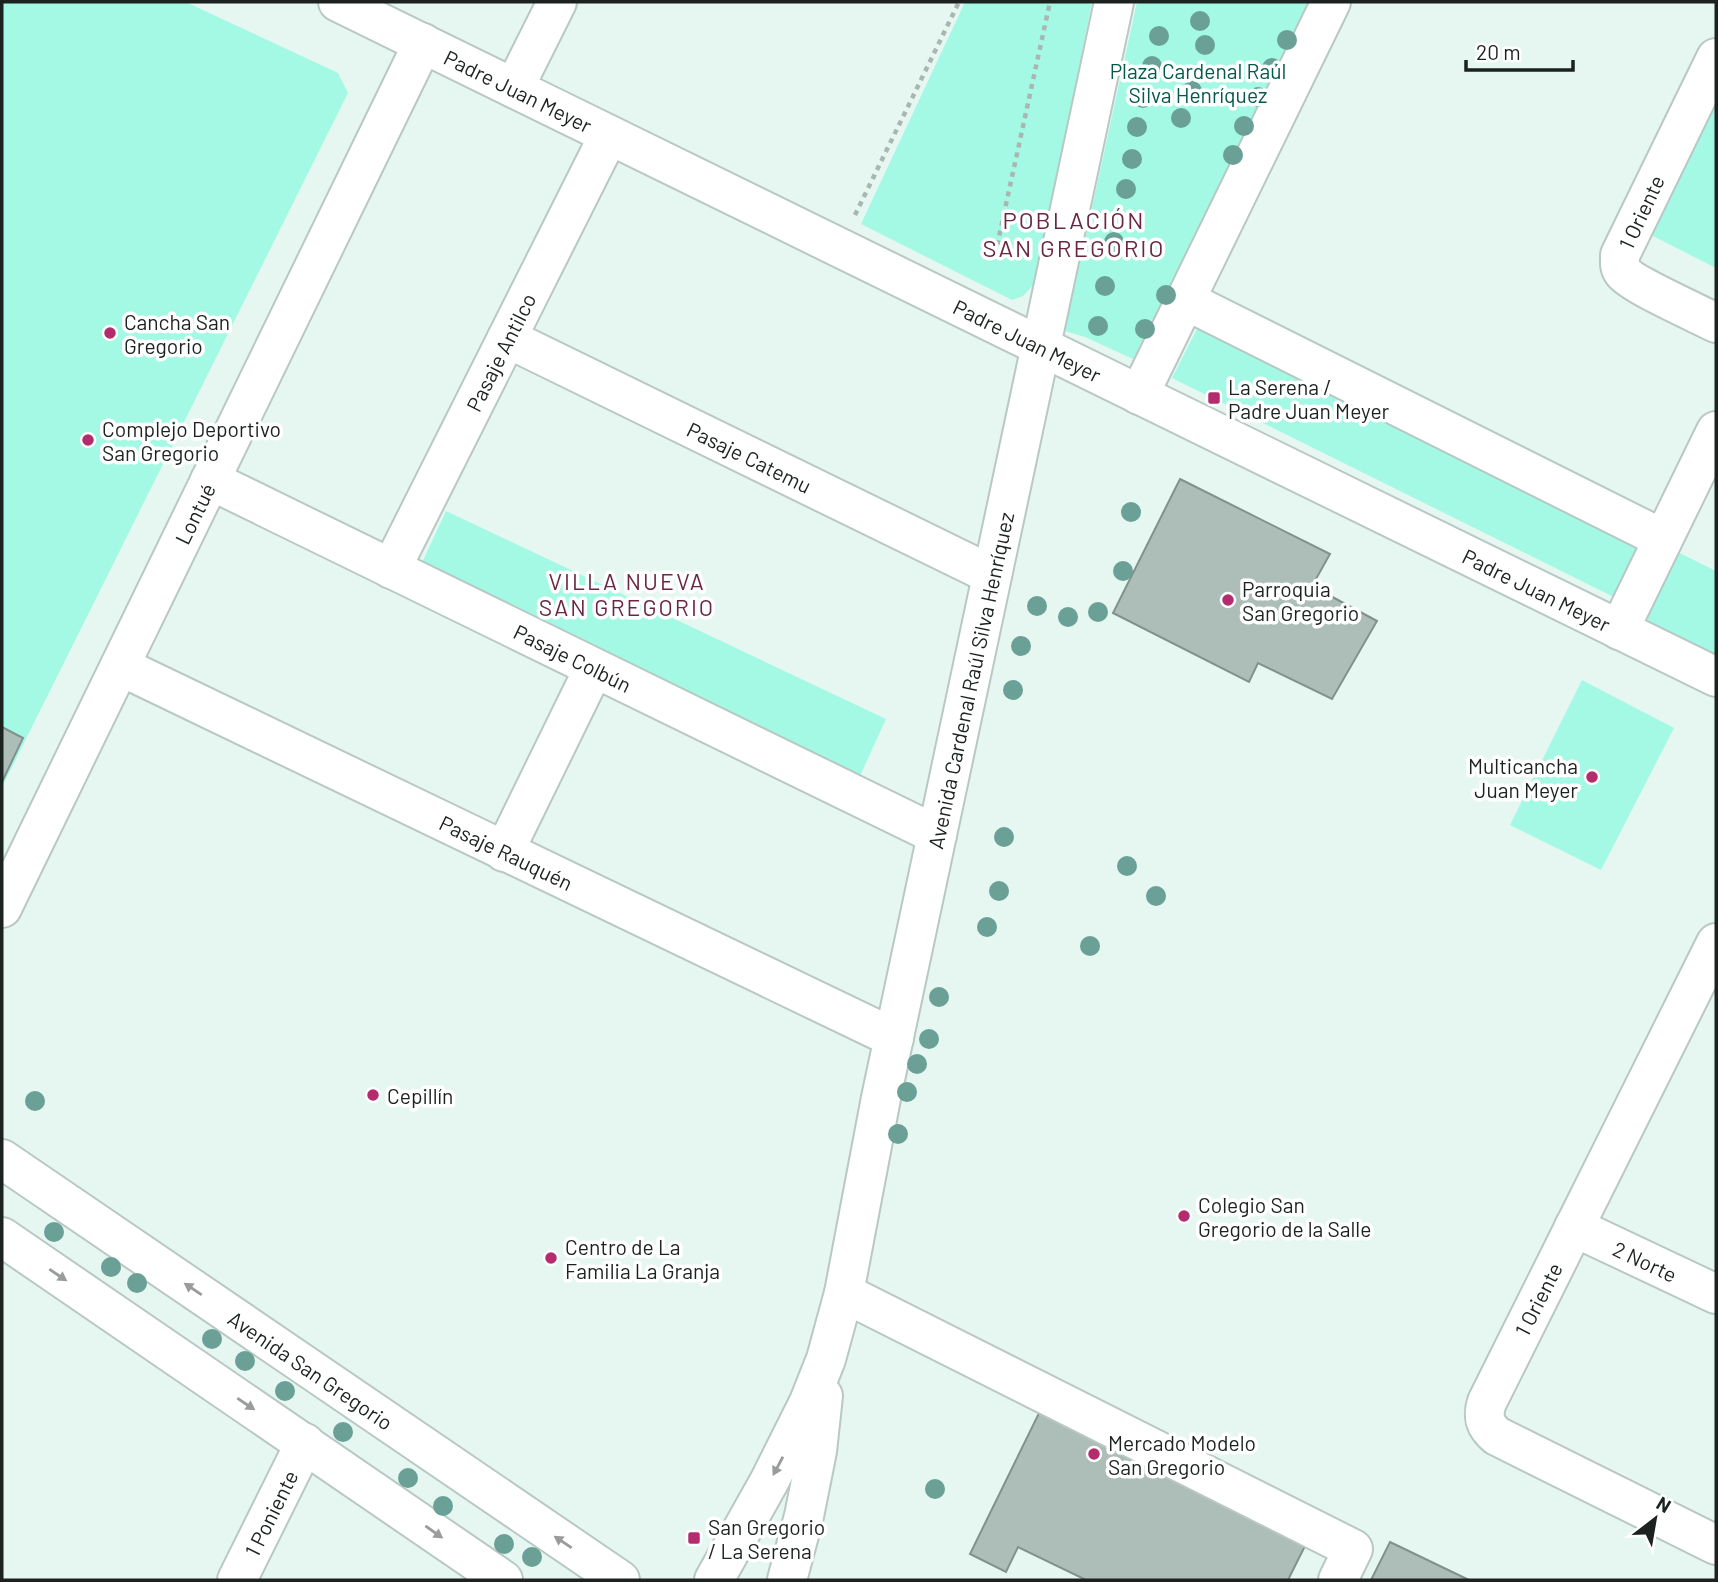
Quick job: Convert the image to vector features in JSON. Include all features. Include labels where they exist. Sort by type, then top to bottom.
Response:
[{"type":"street","name":"Padre Juan Meyer","points":[[338,2],[1716,677]]},
{"type":"street","points":[[514,88],[557,2]]},
{"type":"street","name":"Avenida Cardenal Raúl Silva Henríquez","points":[[714,1580],[791,1441],[809,1402],[826,1359],[844,1293],[894,1038],[1114,2]]},
{"type":"street","points":[[1139,395],[1331,2]]},
{"type":"street","name":"Lontué","points":[[2,908],[423,43]]},
{"type":"street","name":"1 Oriente","points":[[1716,58],[1620,256],[1622,272],[1628,277],[1716,323]]},
{"type":"street","name":"Pasaje Antilco","points":[[391,569],[609,135]]},
{"type":"street","points":[[1185,300],[1663,539]]},
{"type":"street","name":"Pasaje Catemu","points":[[507,338],[992,575]]},
{"type":"street","points":[[1619,630],[1716,431]]},
{"type":"street","name":"Pasaje Colbún","points":[[210,480],[937,835]]},
{"type":"street","name":"Pasaje Rauquén","points":[[120,666],[894,1038]]},
{"type":"street","points":[[504,852],[594,668]]},
{"type":"street","name":"1 Oriente","points":[[1716,943],[1483,1412],[1489,1430],[1497,1436],[1716,1545]]},
{"type":"street","name":"Avenida San Gregorio","points":[[4,1168],[620,1580]]},
{"type":"street","name":"2 Norte","points":[[1574,1227],[1716,1294]]},
{"type":"street","points":[[2,1237],[503,1580]]},
{"type":"street","points":[[844,1293],[1353,1549],[1338,1580]]},
{"type":"street","name":"Avenida Cardenal Raúl Silva Henríquez","points":[[787,1580],[817,1451],[826,1359]]},
{"type":"street","name":"1 Poniente","points":[[237,1580],[305,1443]]},
{"type":"path","points":[[839,247],[959,2]]},
{"type":"path","points":[[995,255],[1051,2]]},
{"type":"green space","name":"Cancha San Gregorio","points":[[2,2],[186,2],[338,73],[348,93],[2,787]]},
{"type":"green space","points":[[965,2],[1092,2],[1036,282],[1023,296],[1012,300],[861,224]]},
{"type":"green space","name":"Plaza Cardenal Raúl Silva Henríquez","points":[[1137,2],[1323,2],[1146,365],[1085,337],[1065,331]]},
{"type":"green space","points":[[1716,99],[1716,268],[1649,234]]},
{"type":"green space","points":[[1203,317],[1716,571],[1716,662],[1648,630],[1648,614],[1172,378]]},
{"type":"green space","points":[[446,511],[886,719],[860,776],[420,567]]},
{"type":"green space","name":"Multicancha Juan Meyer","points":[[1582,680],[1674,728],[1601,870],[1510,825]]},
{"type":"building","name":"Parroquia San Gregorio","points":[[1180,479],[1330,554],[1312,586],[1377,621],[1332,699],[1258,663],[1249,682],[1113,613]]},
{"type":"building","points":[[2,727],[23,738],[2,782]]},
{"type":"building","name":"Mercado Modelo San Gregorio","points":[[1040,1411],[1307,1542],[1288,1580],[1086,1580],[1018,1547],[1006,1572],[970,1554]]},
{"type":"building","points":[[1390,1542],[1469,1580],[1371,1580]]},
{"type":"place","name":"Cancha San Gregorio","points":[[110,333]]},
{"type":"place","name":"La Serena / Padre Juan Meyer","points":[[1214,398]]},
{"type":"place","name":"Complejo Deportivo San Gregorio","points":[[88,440]]},
{"type":"place","name":"Parroquia San Gregorio","points":[[1228,600]]},
{"type":"place","name":"Multicancha Juan Meyer","points":[[1592,777]]},
{"type":"place","name":"Cepillín","points":[[373,1095]]},
{"type":"place","name":"Colegio San Gregorio de la Salle","points":[[1184,1216]]},
{"type":"place","name":"Centro de La Familia La Granja","points":[[551,1258]]},
{"type":"place","name":"Mercado Modelo San Gregorio","points":[[1094,1454]]},
{"type":"place","name":"San Gregorio / La Serena","points":[[694,1538]]},
{"type":"district","name":"POBLACIÓN SAN GREGORIO","points":[[1074,233]]},
{"type":"district","name":"VILLA NUEVA SAN GREGORIO","points":[[627,594]]}]
